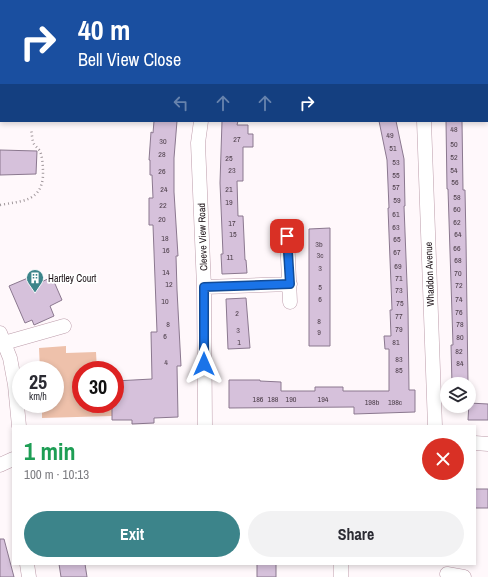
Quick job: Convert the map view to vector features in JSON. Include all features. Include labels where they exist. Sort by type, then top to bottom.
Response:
[{"type":"street","name":"Cleeve View Road","points":[[200,122],[198,142],[204,287],[204,425]]},
{"type":"street","name":"Whaddon Avenue","points":[[424,122],[435,425]]},
{"type":"street","points":[[287,236],[290,302]]},
{"type":"street","points":[[204,287],[290,284]]},
{"type":"street","points":[[19,425],[15,385],[10,358],[2,338],[64,326]]},
{"type":"street","points":[[476,443],[488,444]]},
{"type":"street","points":[[27,565],[29,577]]},
{"type":"street","points":[[340,577],[341,565]]},
{"type":"street","points":[[447,574],[464,577]]},
{"type":"path","points":[[0,205],[35,196],[42,186],[42,160],[39,150],[33,143],[31,129]]},
{"type":"shaded area","points":[[66,346],[66,353],[96,352],[96,361],[72,361],[72,413],[112,413],[112,416],[42,418],[42,413],[64,413],[64,361],[40,361],[39,348]]},
{"type":"building","points":[[154,122],[177,122],[174,158],[174,192],[178,256],[176,256],[181,366],[177,366],[178,417],[154,418],[154,423],[132,424],[132,420],[112,420],[112,413],[124,413],[124,381],[152,379],[151,332],[157,332],[153,225],[149,225],[149,198],[153,198],[152,175],[150,175],[149,160],[151,132],[153,133]]},
{"type":"building","points":[[222,122],[238,122],[237,125],[248,125],[248,134],[253,134],[253,147],[243,147],[243,181],[237,181],[238,216],[243,216],[247,273],[222,274],[221,254],[223,254],[220,183]]},
{"type":"building","points":[[379,122],[396,122],[404,159],[409,390],[415,390],[415,412],[354,414],[354,407],[229,408],[229,380],[281,382],[281,391],[315,391],[315,387],[343,387],[343,391],[389,391],[389,349],[385,349],[384,336],[391,336],[390,310],[392,310],[387,160]]},
{"type":"building","points":[[446,122],[462,122],[463,190],[465,190],[468,377],[452,377],[451,345],[453,345]]},
{"type":"building","points":[[0,150],[37,151],[36,174],[0,175]]},
{"type":"building","points":[[330,228],[330,346],[309,346],[309,229]]},
{"type":"building","name":"Hartley Court","points":[[35,275],[39,283],[52,277],[62,300],[50,306],[54,316],[34,325],[32,320],[25,323],[9,286]]},
{"type":"building","points":[[246,298],[250,348],[228,349],[226,299]]},
{"type":"building","points":[[476,403],[488,404],[488,420],[468,420],[468,413],[476,413]]},
{"type":"building","points":[[476,489],[488,489],[488,508],[476,508]]},
{"type":"building","points":[[0,539],[4,539],[14,577],[0,577]]},
{"type":"building","points":[[59,565],[85,565],[87,577],[61,577]]},
{"type":"building","points":[[257,565],[276,565],[276,577],[257,577]]},
{"type":"place","name":"Hartley Court","points":[[35,293]]},
{"type":"route","points":[[204,364],[204,287],[290,284],[287,236]]}]
